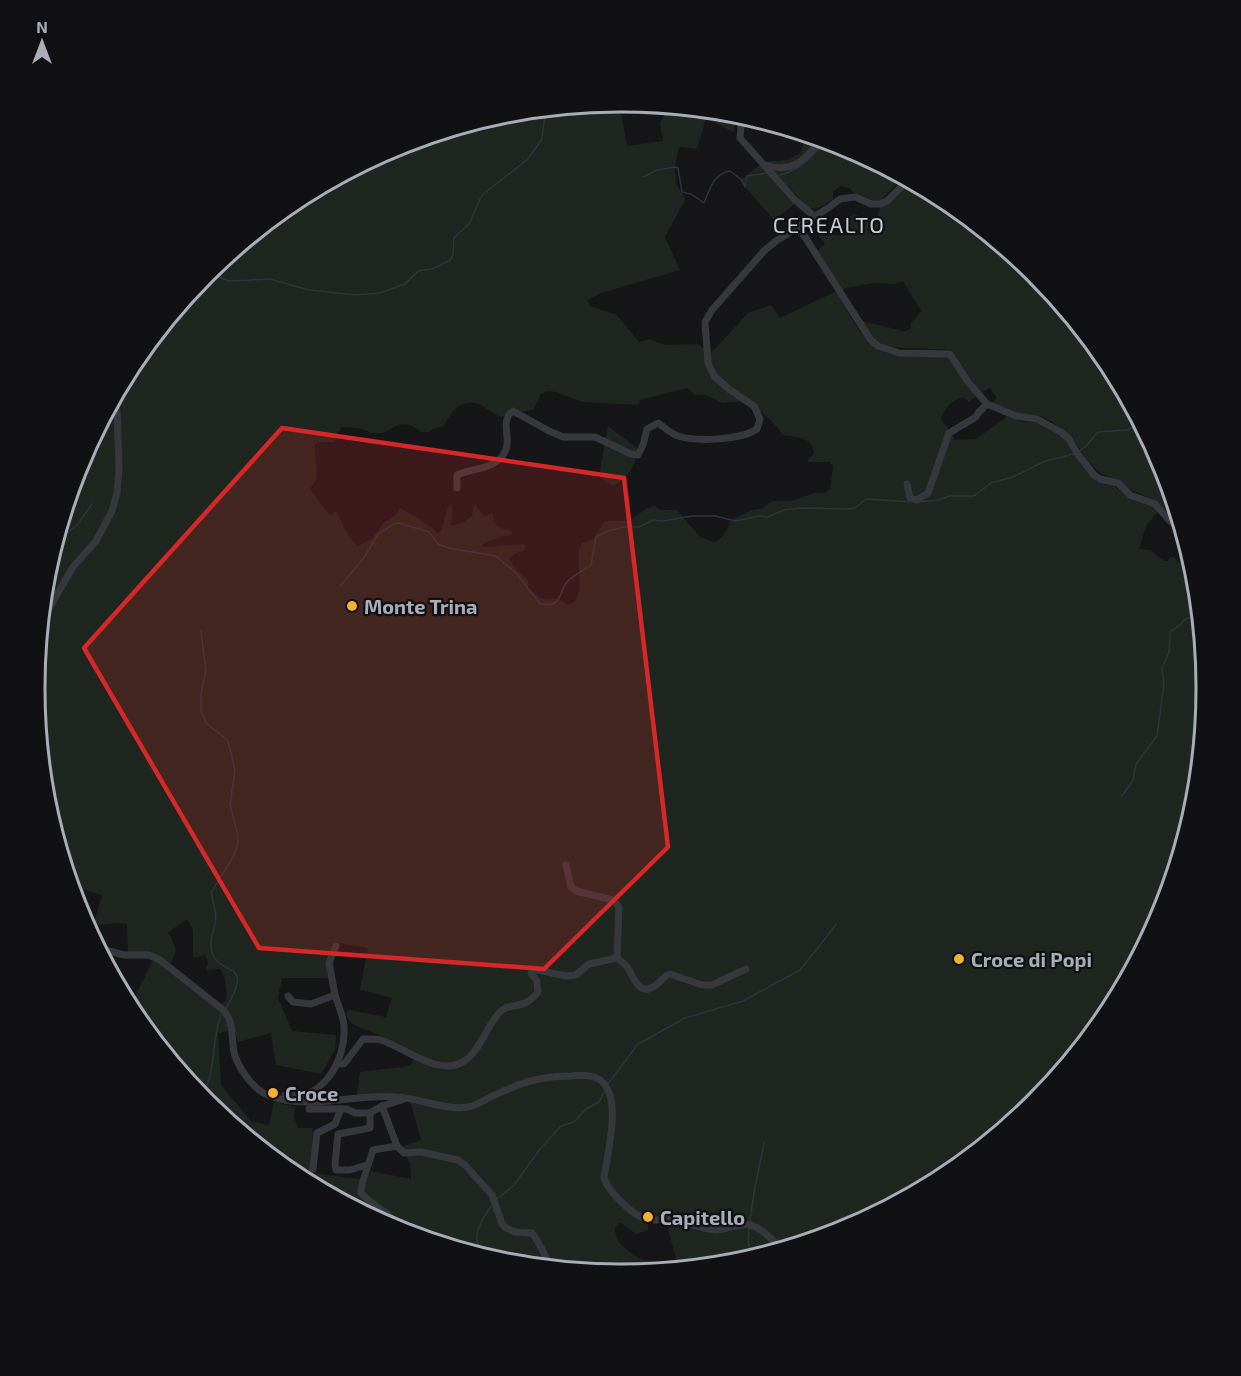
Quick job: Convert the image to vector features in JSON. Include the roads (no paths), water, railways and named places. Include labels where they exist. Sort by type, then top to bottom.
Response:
[{"type":"street","points":[[741,126],[740,138],[795,200],[814,216]]},
{"type":"street","points":[[763,164],[780,168],[799,163],[815,146]]},
{"type":"street","points":[[457,488],[457,475],[498,461],[506,451],[509,443],[505,422],[513,411],[563,437],[595,437],[638,455],[647,429],[658,423],[676,436],[696,439],[748,435],[757,429],[760,419],[754,406],[714,376],[708,363],[705,322],[718,301],[776,241],[844,197],[855,197],[871,204],[880,204],[887,201],[902,186]]},
{"type":"street","points":[[798,226],[870,339],[878,346],[899,353],[950,354],[968,382],[987,404],[1016,416],[1037,419],[1061,432],[1069,439],[1094,475],[1118,483],[1130,495],[1155,504],[1171,521]]},
{"type":"street","points":[[907,484],[910,498],[917,500],[928,493],[949,433],[976,417],[987,404]]},
{"type":"street","points":[[51,605],[77,562],[96,541],[112,511],[117,493],[119,468],[117,409]]},
{"type":"street","points":[[566,865],[572,887],[576,891],[613,900],[619,907],[617,958]]},
{"type":"street","points":[[271,1097],[280,1095],[294,1097],[314,1092],[338,1064],[344,1030],[329,963],[336,946]]},
{"type":"street","points":[[108,951],[124,955],[149,955],[160,960],[227,1013],[231,1024],[235,1055],[242,1069],[252,1084],[271,1097],[296,1102],[393,1096],[465,1108],[535,1079],[578,1075],[595,1078],[604,1084],[611,1097],[613,1114],[604,1178],[613,1195],[646,1219],[669,1220],[716,1230],[747,1224],[763,1230],[773,1243]]},
{"type":"street","points":[[338,1064],[344,1064],[363,1040],[378,1039],[439,1066],[457,1065],[467,1059],[501,1011],[508,1007],[528,1003],[538,992],[537,981],[531,973],[533,969],[566,976],[576,975],[589,964],[617,958],[627,965],[638,986],[645,990],[652,988],[663,976],[670,974],[702,985],[712,985],[746,969]]},
{"type":"street","points":[[288,996],[293,1002],[311,1004],[335,996]]},
{"type":"street","points":[[309,1109],[347,1109],[355,1113],[370,1113],[389,1102],[414,1098]]},
{"type":"street","points":[[382,1106],[397,1146],[404,1153],[421,1152],[458,1160],[465,1165],[492,1195],[502,1224],[515,1232],[532,1233],[538,1240],[547,1259]]},
{"type":"street","points":[[313,1169],[317,1133],[335,1124],[341,1109]]},
{"type":"street","points":[[367,1165],[342,1171],[336,1170],[335,1164],[338,1134],[370,1128],[370,1113]]},
{"type":"street","points":[[391,1216],[361,1192],[373,1149],[397,1146]]},
{"type":"waterway","points":[[218,277],[229,281],[270,279],[309,290],[357,295],[380,293],[405,284],[418,271],[432,269],[450,260],[453,255],[454,238],[469,224],[482,195],[527,160],[542,139],[545,117]]},
{"type":"waterway","points":[[778,176],[804,163],[819,148]]},
{"type":"waterway","points":[[643,177],[657,170],[678,168],[682,192],[691,194],[704,203],[713,183],[724,173],[730,171],[742,180],[745,187],[747,176],[768,173]]},
{"type":"waterway","points":[[1079,451],[1098,432],[1127,430],[1134,427]]},
{"type":"waterway","points":[[919,502],[939,500],[949,496],[974,496],[991,483],[1013,477],[1043,462],[1074,454]]},
{"type":"waterway","points":[[340,586],[364,558],[378,534],[399,523],[429,532],[438,544],[448,548],[496,556],[516,573],[540,604],[548,605],[560,598],[570,579],[591,565],[596,537],[608,531],[624,527],[639,527],[653,520],[663,521],[692,516],[715,516],[736,521],[759,516],[768,517],[784,510],[799,508],[847,509],[855,508],[866,499],[914,502]]},
{"type":"waterway","points":[[67,533],[78,524],[92,504]]},
{"type":"waterway","points":[[1122,796],[1133,780],[1136,764],[1157,736],[1164,684],[1162,668],[1169,652],[1170,632],[1185,619],[1191,618]]},
{"type":"waterway","points":[[201,631],[206,671],[201,692],[201,710],[206,723],[227,740],[235,770],[230,805],[238,843],[234,855],[211,893],[216,917],[211,948],[214,958],[232,970],[237,981],[226,1008]]},
{"type":"waterway","points":[[608,1084],[638,1044],[685,1018],[743,1001],[800,970],[836,925]]},
{"type":"waterway","points":[[206,1087],[210,1077],[221,1015]]},
{"type":"waterway","points":[[497,1199],[514,1185],[540,1149],[561,1126],[574,1122],[586,1109],[599,1102],[605,1090]]},
{"type":"waterway","points":[[750,1221],[764,1143]]},
{"type":"waterway","points":[[480,1246],[477,1241],[478,1231],[493,1204]]},
{"type":"waterway","points":[[749,1228],[749,1248]]},
{"type":"place","name":"Monte Trina","points":[[352,606]]},
{"type":"place","name":"Croce di Popi","points":[[959,959]]},
{"type":"place","name":"Croce","points":[[273,1093]]},
{"type":"place","name":"Capitello","points":[[648,1217]]},
{"type":"district","name":"CEREALTO","points":[[829,224]]}]
